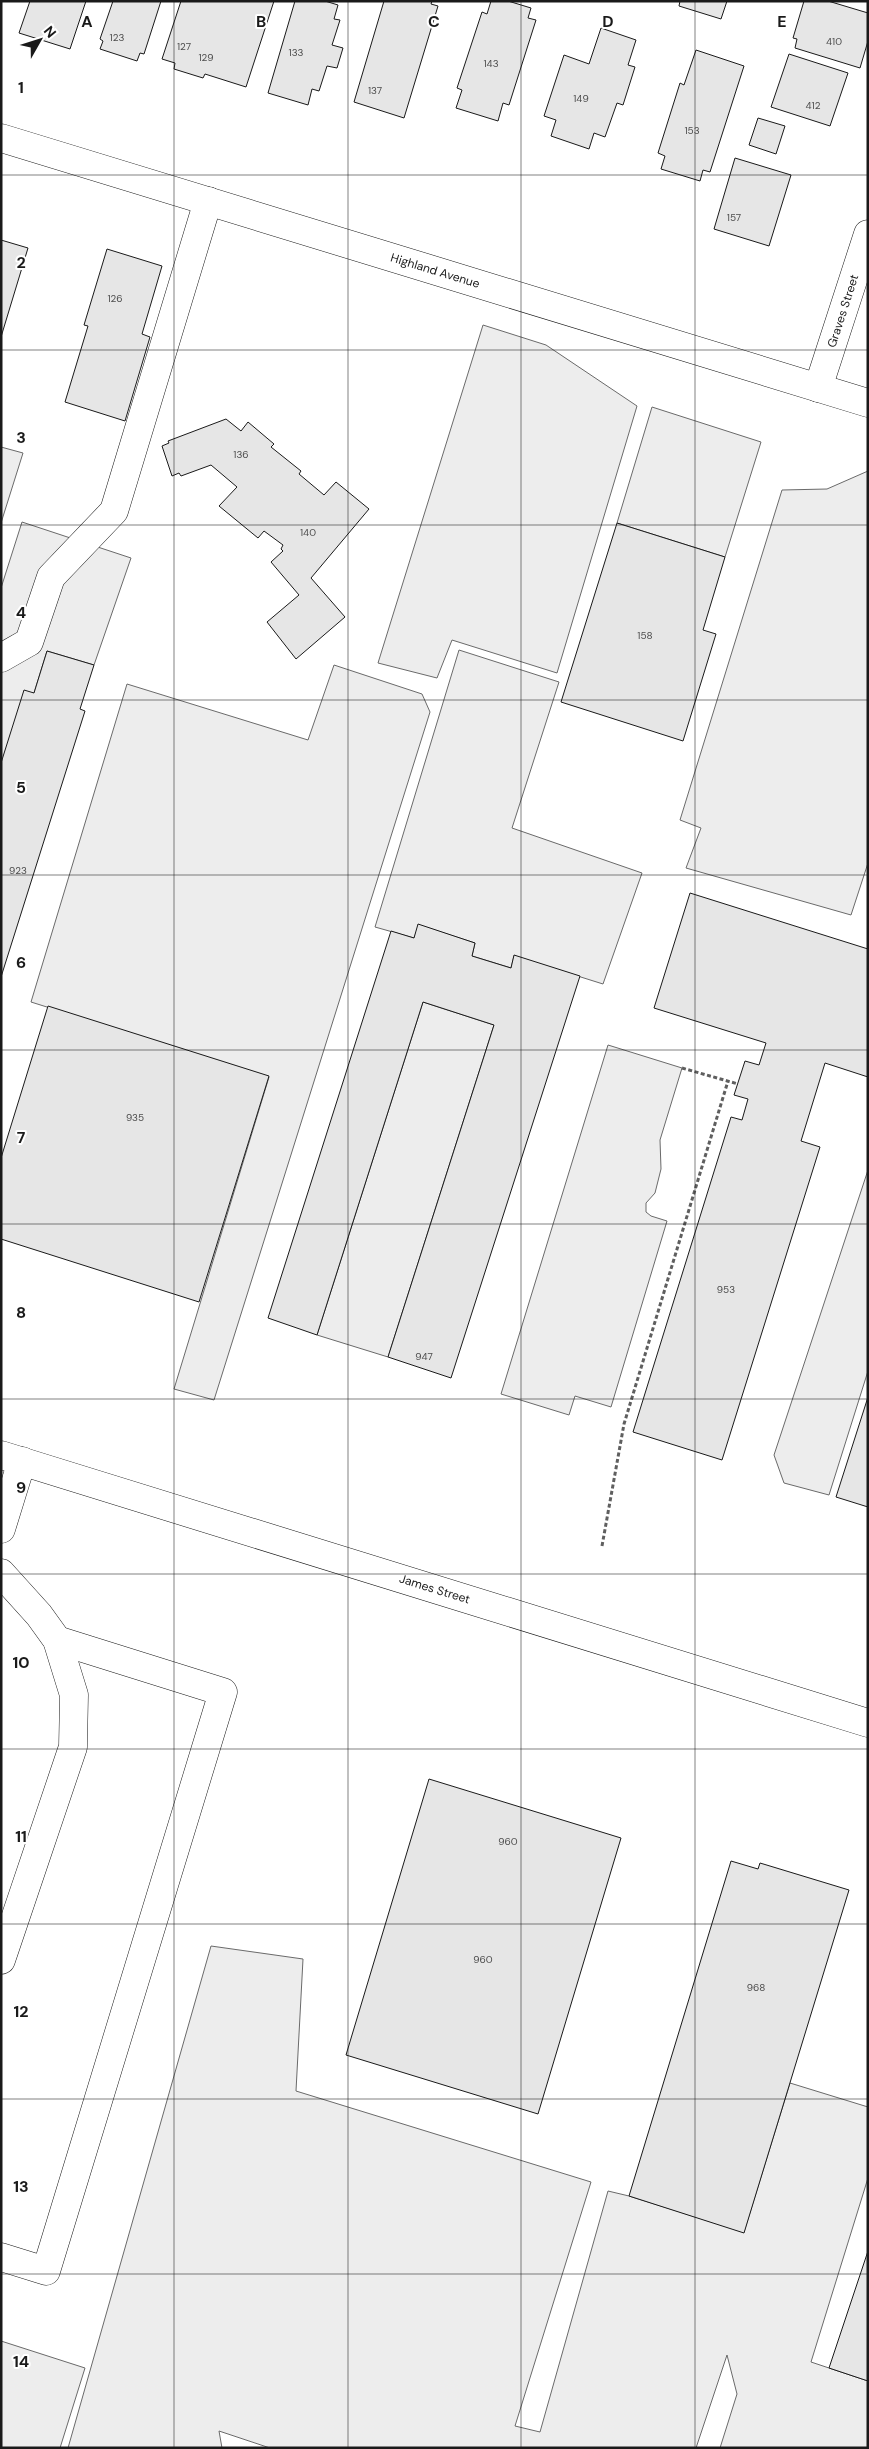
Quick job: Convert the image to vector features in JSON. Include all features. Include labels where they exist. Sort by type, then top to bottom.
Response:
[{"type":"street","name":"Highland Avenue","points":[[1,138],[868,403]]},
{"type":"street","points":[[1,658],[29,642],[51,577],[114,511],[208,201]]},
{"type":"street","name":"Graves Street","points":[[818,388],[868,234]]},
{"type":"street","points":[[1,1529],[12,1458]]},
{"type":"street","name":"James Street","points":[[12,1458],[868,1724]]},
{"type":"street","points":[[1,1573],[39,1615],[57,1640],[74,1695],[73,1747],[1,1960]]},
{"type":"street","points":[[1,2257],[46,2271],[223,1692],[57,1640]]},
{"type":"path","points":[[682,1068],[738,1084]]},
{"type":"path","points":[[602,1546],[624,1424],[728,1081]]},
{"type":"shaded area","points":[[483,325],[546,345],[637,406],[557,673],[452,640],[437,678],[378,663]]},
{"type":"shaded area","points":[[652,407],[761,442],[725,557],[617,523]]},
{"type":"shaded area","points":[[1,447],[23,453],[1,523]]},
{"type":"shaded area","points":[[868,471],[868,863],[851,915],[686,868],[701,828],[680,820],[782,490],[827,489]]},
{"type":"shaded area","points":[[22,522],[131,558],[94,665],[47,651],[34,693],[1,763],[1,588]]},
{"type":"shaded area","points":[[459,650],[559,682],[512,828],[642,873],[603,984],[514,956],[511,968],[472,956],[475,943],[419,925],[414,938],[375,927]]},
{"type":"shaded area","points":[[334,665],[422,694],[430,712],[214,1400],[174,1389],[269,1077],[31,1002],[127,684],[308,740]]},
{"type":"shaded area","points":[[423,1002],[494,1025],[388,1357],[317,1335]]},
{"type":"shaded area","points":[[608,1045],[682,1068],[660,1140],[661,1169],[655,1193],[646,1203],[646,1212],[651,1216],[667,1221],[611,1407],[575,1396],[569,1415],[501,1394]]},
{"type":"shaded area","points":[[868,1170],[868,1371],[829,1495],[784,1483],[774,1455]]},
{"type":"shaded area","points":[[211,1946],[303,1959],[296,2091],[591,2182],[515,2426],[540,2432],[608,2191],[744,2232],[790,2083],[868,2107],[868,2178],[811,2362],[868,2381],[868,2448],[720,2448],[737,2394],[727,2355],[696,2448],[270,2448],[219,2431],[222,2448],[68,2448]]},
{"type":"shaded area","points":[[1,2341],[85,2368],[60,2448],[1,2448]]},
{"type":"building","points":[[30,1],[86,1],[70,49],[19,33]]},
{"type":"building","points":[[113,1],[161,1],[144,54],[140,53],[137,61],[100,49],[103,41],[100,39]]},
{"type":"building","points":[[181,1],[274,1],[246,87],[205,74],[203,78],[174,69],[175,63],[162,59]]},
{"type":"building","points":[[295,1],[325,1],[338,5],[334,19],[340,20],[332,45],[343,48],[337,68],[327,66],[319,91],[312,89],[308,105],[268,93]]},
{"type":"building","points":[[384,1],[432,1],[431,4],[438,6],[404,118],[354,102]]},
{"type":"building","points":[[491,1],[508,1],[531,8],[528,18],[536,20],[509,105],[503,103],[498,121],[456,108],[462,90],[457,88],[482,12],[487,14]]},
{"type":"building","points":[[680,1],[727,1],[721,19],[679,6]]},
{"type":"building","points":[[804,1],[828,1],[868,13],[868,41],[860,68],[795,48],[797,39],[793,38]]},
{"type":"building","points":[[601,28],[636,40],[628,65],[635,67],[623,105],[617,103],[605,137],[594,133],[589,149],[551,136],[556,120],[544,116],[564,55],[589,64]]},
{"type":"building","points":[[696,50],[744,66],[710,172],[703,170],[700,181],[661,169],[665,156],[658,153],[680,83],[684,85]]},
{"type":"building","points":[[789,54],[848,73],[830,126],[771,107]]},
{"type":"building","points":[[758,118],[785,126],[776,154],[749,145]]},
{"type":"building","points":[[735,158],[791,175],[769,246],[714,229]]},
{"type":"building","points":[[1,240],[28,248],[1,337]]},
{"type":"building","points":[[107,249],[162,266],[142,334],[150,337],[125,421],[65,402],[88,326],[84,325]]},
{"type":"building","points":[[226,419],[241,431],[248,422],[274,444],[271,447],[301,471],[299,474],[324,495],[336,482],[369,509],[311,578],[345,617],[296,659],[267,622],[299,595],[271,562],[283,551],[281,549],[283,545],[264,531],[258,538],[219,506],[237,487],[211,465],[181,476],[179,473],[172,476],[162,446],[169,443],[168,441]]},
{"type":"building","points":[[617,523],[725,557],[703,630],[716,634],[683,741],[561,702]]},
{"type":"building","points":[[47,651],[94,665],[80,709],[85,711],[1,977],[1,763],[24,690],[34,693]]},
{"type":"building","points":[[690,893],[868,949],[868,1077],[825,1063],[801,1141],[820,1147],[722,1460],[633,1432],[731,1117],[742,1120],[748,1099],[734,1095],[745,1061],[759,1065],[766,1043],[654,1008]]},
{"type":"building","points":[[418,924],[475,943],[472,956],[511,968],[514,955],[580,976],[451,1378],[388,1357],[494,1025],[423,1002],[317,1335],[268,1318],[391,931],[414,938]]},
{"type":"building","points":[[48,1006],[269,1076],[199,1302],[1,1239],[1,1158]]},
{"type":"building","points":[[868,1397],[868,1507],[836,1497]]},
{"type":"building","points":[[429,1779],[621,1838],[538,2114],[346,2055]]},
{"type":"building","points":[[731,1861],[758,1869],[760,1863],[849,1890],[744,2233],[629,2196]]},
{"type":"building","points":[[868,2251],[868,2381],[829,2368]]}]
